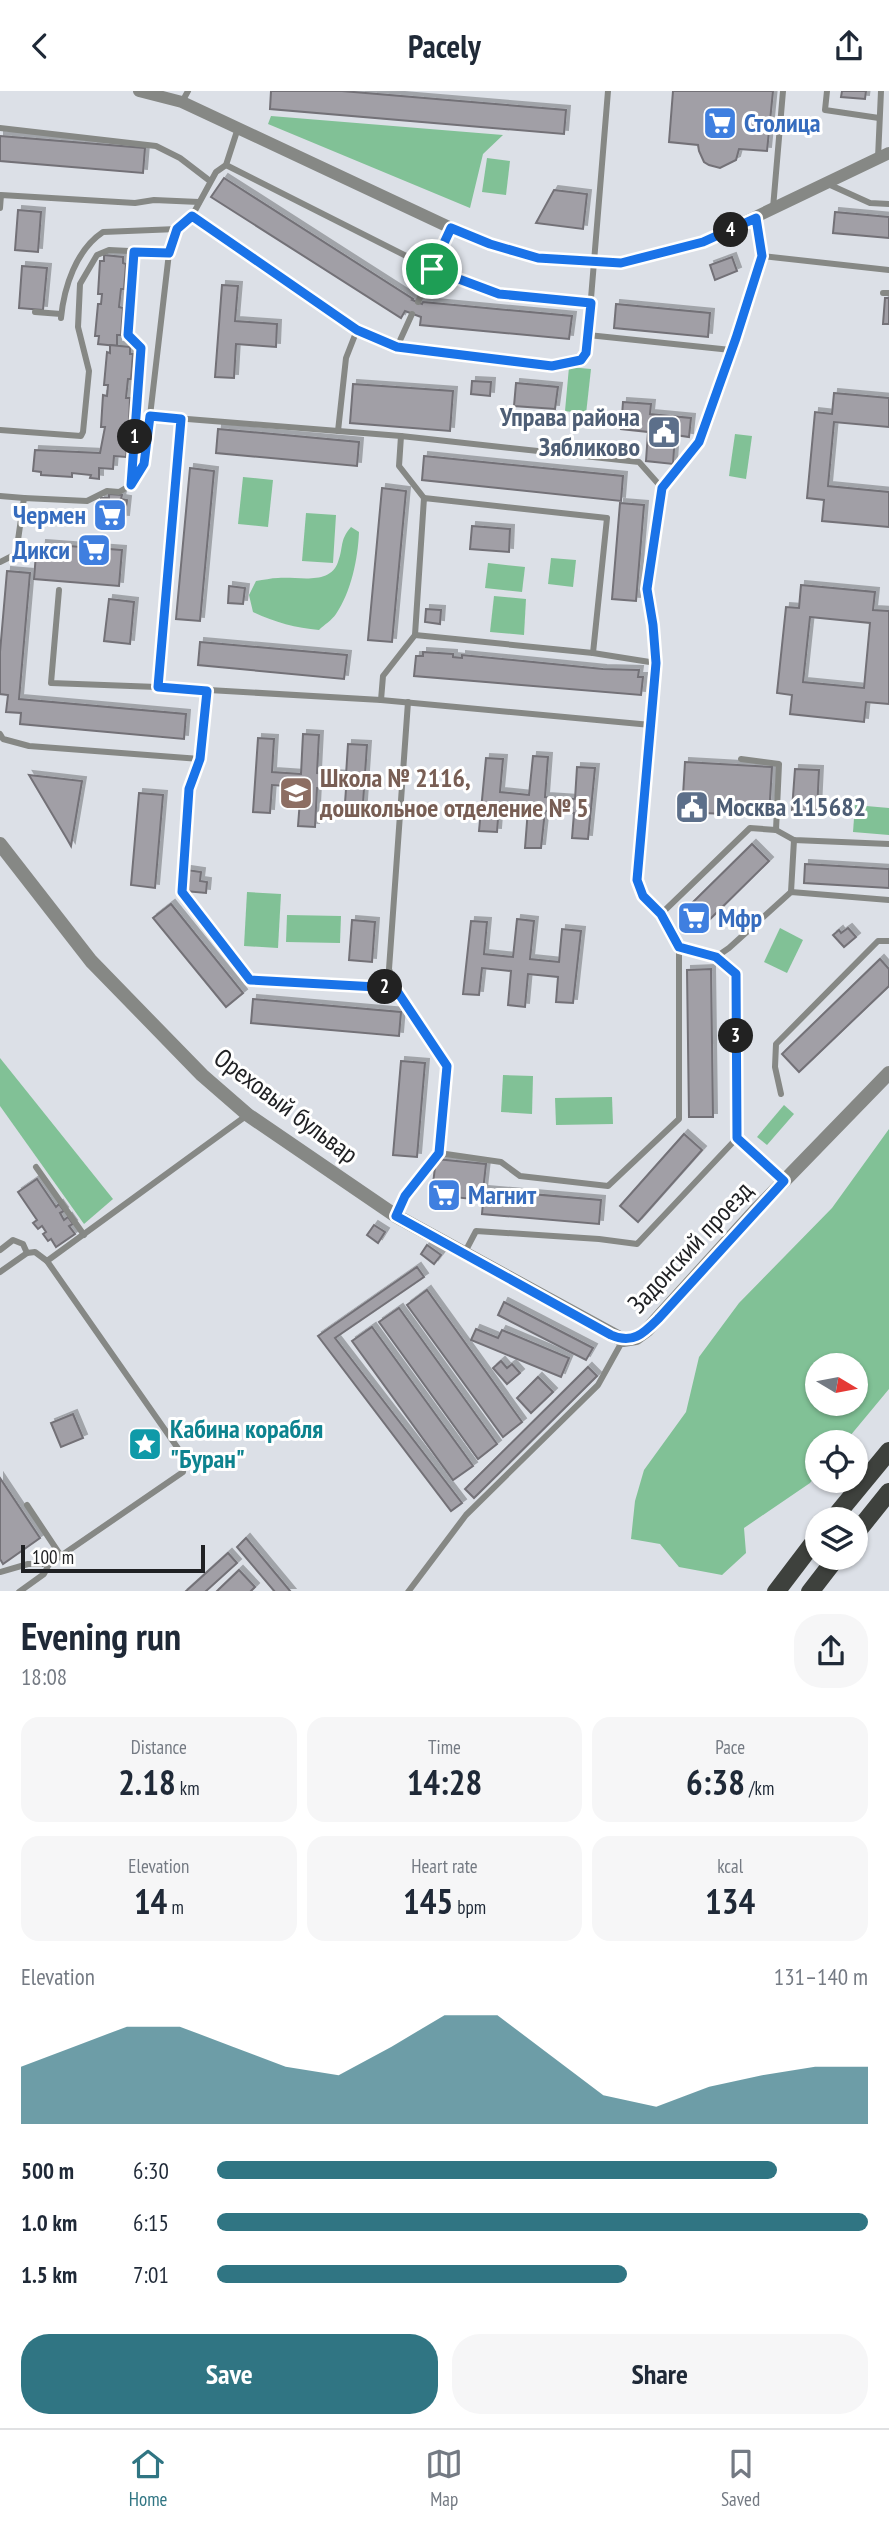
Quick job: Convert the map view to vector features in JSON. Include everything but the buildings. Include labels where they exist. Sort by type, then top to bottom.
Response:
[{"type":"main road","points":[[843,1507],[889,1451]]},
{"type":"main road","points":[[868,1519],[889,1492]]},
{"type":"main road","points":[[776,1591],[805,1554]]},
{"type":"main road","points":[[810,1591],[827,1570]]},
{"type":"street","points":[[139,91],[185,97],[238,128],[490,244],[538,258],[595,263],[621,263],[703,242],[884,156]]},
{"type":"street","name":"Ореховый бульвар","points":[[0,844],[91,961],[201,1075],[248,1115],[396,1216],[606,1332]]},
{"type":"street","name":"Задонский проезд","points":[[606,1332],[623,1340],[636,1338],[648,1330],[784,1181],[889,1073]]},
{"type":"lane","points":[[192,216],[357,330],[397,347],[552,366],[581,360],[586,353],[595,263],[607,91]]},
{"type":"lane","points":[[772,210],[783,91]]},
{"type":"lane","points":[[827,91],[825,110],[879,118]]},
{"type":"lane","points":[[881,91],[879,118],[884,156]]},
{"type":"lane","points":[[0,128],[156,146],[180,158],[210,181]]},
{"type":"lane","points":[[0,496],[87,501],[107,491],[119,492],[131,485],[144,464],[169,253],[177,229],[192,216],[216,172],[226,165],[238,128]]},
{"type":"lane","points":[[226,165],[432,269],[499,294],[591,303]]},
{"type":"lane","points":[[826,183],[870,203],[889,204]]},
{"type":"lane","points":[[0,208],[1,195],[135,202],[199,202]]},
{"type":"lane","points":[[439,1153],[501,1162],[520,1176],[608,1186],[679,1119],[679,947],[661,914],[643,896],[637,880],[656,663],[647,589],[662,488],[699,442],[762,256],[756,218]]},
{"type":"lane","points":[[418,302],[451,228]]},
{"type":"lane","points":[[35,312],[61,316],[66,283],[93,238],[103,232],[177,229]]},
{"type":"lane","points":[[0,430],[81,436],[89,370],[78,327],[80,284],[97,255],[109,250],[169,253]]},
{"type":"lane","points":[[131,485],[141,348],[128,335],[134,252]]},
{"type":"lane","points":[[762,256],[889,270]]},
{"type":"lane","points":[[397,347],[412,314]]},
{"type":"lane","points":[[338,431],[346,358],[357,330]]},
{"type":"lane","points":[[588,335],[731,350]]},
{"type":"lane","points":[[150,416],[401,436],[639,462],[662,488]]},
{"type":"lane","points":[[158,687],[181,419]]},
{"type":"lane","points":[[381,699],[383,676],[415,635],[424,498],[399,466],[401,436]]},
{"type":"lane","points":[[0,562],[16,554],[24,498]]},
{"type":"lane","points":[[424,498],[607,519],[593,653]]},
{"type":"lane","points":[[59,590],[51,683],[381,699],[651,725]]},
{"type":"lane","points":[[415,635],[593,653],[656,663]]},
{"type":"lane","points":[[207,691],[200,759],[189,789],[182,892],[250,980],[395,988]]},
{"type":"lane","points":[[396,1216],[405,1196],[439,1153],[447,1066],[395,988],[389,969],[408,702]]},
{"type":"lane","points":[[0,734],[4,739],[29,746],[200,759]]},
{"type":"lane","points":[[741,758],[779,764],[776,830]]},
{"type":"lane","points":[[661,914],[750,828],[776,830],[794,840],[889,844]]},
{"type":"lane","points":[[716,957],[790,892],[794,840]]},
{"type":"lane","points":[[790,892],[889,900]]},
{"type":"lane","points":[[781,1094],[775,1067],[776,1044],[877,941],[889,941]]},
{"type":"lane","points":[[464,1254],[476,1231],[636,1244],[737,1138],[736,974],[716,957],[679,947]]},
{"type":"lane","points":[[47,1261],[248,1115]]},
{"type":"lane","points":[[737,1138],[784,1181]]},
{"type":"lane","points":[[36,1167],[84,1235]]},
{"type":"lane","points":[[0,1250],[13,1240],[23,1244],[27,1253]]},
{"type":"lane","points":[[0,1272],[27,1253],[35,1252],[47,1261],[184,1457],[183,1472],[49,1564],[44,1574],[19,1591]]},
{"type":"lane","points":[[408,1591],[466,1515],[598,1385],[623,1340]]},
{"type":"lane","points":[[27,1506],[61,1556]]},
{"type":"lane","points":[[0,1572],[28,1563],[49,1564]]},
{"type":"green space","points":[[271,116],[503,135],[483,154],[470,208],[268,124]]},
{"type":"green space","points":[[487,158],[510,161],[506,195],[482,192]]},
{"type":"green space","points":[[569,367],[591,369],[586,414],[565,411]]},
{"type":"green space","points":[[735,434],[752,436],[746,479],[729,476]]},
{"type":"green space","points":[[243,477],[273,480],[268,527],[238,524]]},
{"type":"green space","points":[[306,513],[336,515],[333,563],[302,561]]},
{"type":"green space","points":[[351,527],[359,532],[350,586],[336,614],[319,630],[285,624],[253,612],[249,595],[256,581],[312,578],[328,574],[338,562],[343,540]]},
{"type":"green space","points":[[551,558],[576,560],[573,587],[548,584]]},
{"type":"green space","points":[[488,563],[525,567],[522,592],[485,588]]},
{"type":"green space","points":[[494,596],[526,599],[524,635],[490,632]]},
{"type":"green space","points":[[855,805],[889,808],[889,835],[853,832]]},
{"type":"green space","points":[[247,892],[281,894],[278,948],[244,946]]},
{"type":"green space","points":[[287,915],[341,916],[340,943],[286,942]]},
{"type":"green space","points":[[780,928],[803,940],[787,973],[764,962]]},
{"type":"green space","points":[[0,1058],[113,1199],[84,1224],[0,1106]]},
{"type":"green space","points":[[503,1075],[533,1076],[532,1114],[501,1112]]},
{"type":"green space","points":[[612,1097],[613,1124],[556,1125],[555,1098]]},
{"type":"green space","points":[[784,1105],[794,1114],[767,1145],[757,1137]]},
{"type":"green space","points":[[889,1129],[889,1389],[868,1414],[868,1353],[805,1353],[805,1416],[867,1416],[855,1430],[805,1430],[805,1486],[744,1528],[746,1553],[722,1575],[679,1567],[660,1544],[631,1539],[635,1501],[644,1470],[686,1412],[699,1357],[739,1303],[832,1208]]},
{"type":"place","name":"Столица","points":[[720,123]]},
{"type":"place","name":"Управа района Зябликово","points":[[664,432]]},
{"type":"place","name":"Чермен","points":[[110,515]]},
{"type":"place","name":"Дикси","points":[[94,550]]},
{"type":"place","name":"Школа № 2116, дошкольное отделение № 5","points":[[296,793]]},
{"type":"place","name":"Москва 115682","points":[[692,807]]},
{"type":"place","name":"Мфр","points":[[694,918]]},
{"type":"place","name":"Магнит","points":[[444,1195]]},
{"type":"place","name":"Кабина корабля \"Буран\"","points":[[145,1444]]},
{"type":"route","points":[[192,216],[357,330],[397,347],[552,366],[581,360],[586,353],[591,303],[499,294],[432,269],[451,228],[490,244],[538,258],[595,263],[621,263],[703,242],[756,218],[761,245],[762,256],[699,442],[662,488],[647,589],[656,663],[637,880],[643,896],[661,914],[679,947],[716,957],[736,974],[737,1138],[784,1181],[648,1330],[630,1340],[611,1335],[396,1216],[405,1196],[439,1153],[447,1066],[395,988],[250,980],[182,892],[189,789],[200,759],[207,691],[158,687],[181,419],[150,416],[144,464],[131,485],[141,348],[128,335],[134,252],[169,253],[177,229],[192,216]]}]
